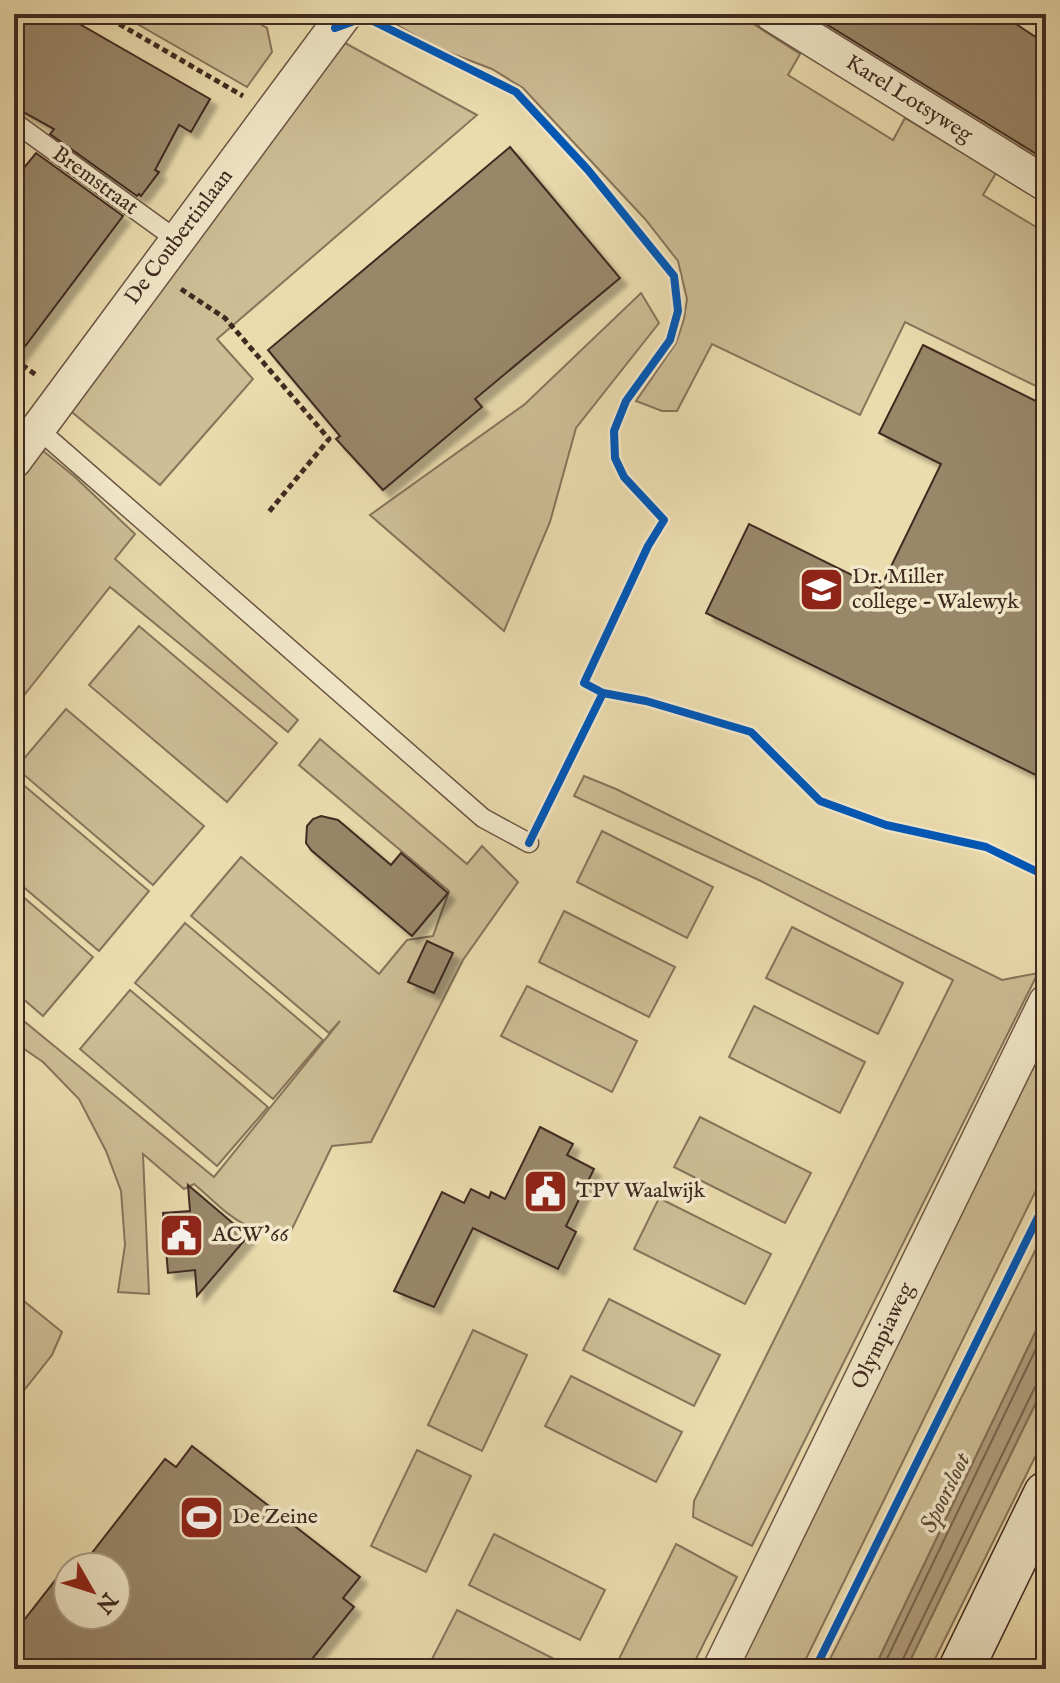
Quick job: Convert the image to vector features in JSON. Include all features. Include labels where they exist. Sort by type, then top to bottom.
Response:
[{"type":"main road","points":[[961,1669],[1046,1494]]},
{"type":"street","name":"Karel Lotsyweg","points":[[772,14],[1046,184]]},
{"type":"street","name":"De Coubertinlaan","points":[[14,461],[273,113],[329,19]]},
{"type":"street","name":"Olympiaweg","points":[[720,1669],[1046,1002]]},
{"type":"lane","name":"Bremstraat","points":[[14,122],[177,240]]},
{"type":"lane","points":[[38,429],[483,818],[529,843]]},
{"type":"path","points":[[102,14],[273,113]]},
{"type":"path","points":[[154,271],[225,318],[329,439],[268,513]]},
{"type":"shaded area","points":[[120,14],[237,14],[252,22],[266,16],[262,25],[267,28],[272,52],[247,87]]},
{"type":"shaded area","points":[[378,14],[738,14],[800,54],[788,75],[893,140],[905,118],[996,173],[983,195],[1046,233],[1046,391],[905,322],[860,415],[712,344],[677,411],[662,411],[636,401],[676,343],[684,319],[687,299],[678,261],[645,219],[523,88],[492,69],[437,48]]},
{"type":"shaded area","points":[[345,43],[477,115],[217,339],[253,379],[160,485],[67,408]]},
{"type":"shaded area","points":[[641,293],[659,323],[576,428],[550,522],[504,631],[370,515],[525,404]]},
{"type":"shaded area","points":[[36,445],[135,534],[115,559],[298,720],[288,732],[110,587],[14,708],[14,475]]},
{"type":"shaded area","points":[[139,626],[277,743],[227,802],[89,685]]},
{"type":"shaded area","points":[[66,709],[204,826],[153,885],[16,768]]},
{"type":"shaded area","points":[[320,739],[467,864],[482,846],[518,882],[463,960],[371,1142],[332,1146],[291,1231],[259,1229],[237,1220],[194,1184],[184,1189],[143,1154],[149,1294],[118,1292],[125,1245],[121,1191],[106,1151],[79,1099],[43,1062],[14,1042],[14,1013],[214,1177],[340,1021],[329,1033],[191,916],[241,857],[379,974],[407,940],[433,936],[449,891],[299,765]]},
{"type":"shaded area","points":[[584,776],[1002,980],[1038,973],[752,1546],[693,1517],[694,1501],[953,980],[761,881],[574,796]]},
{"type":"shaded area","points":[[14,777],[149,891],[99,951],[14,879]]},
{"type":"shaded area","points":[[602,831],[713,887],[687,938],[577,882]]},
{"type":"shaded area","points":[[14,889],[93,957],[43,1016],[14,991]]},
{"type":"shaded area","points":[[564,911],[675,967],[649,1017],[539,962]]},
{"type":"shaded area","points":[[185,923],[323,1040],[273,1099],[135,983]]},
{"type":"shaded area","points":[[792,927],[903,983],[878,1034],[766,978]]},
{"type":"shaded area","points":[[527,986],[637,1041],[612,1092],[501,1036]]},
{"type":"shaded area","points":[[130,990],[268,1107],[217,1166],[80,1049]]},
{"type":"shaded area","points":[[754,1006],[865,1062],[840,1113],[729,1057]]},
{"type":"shaded area","points":[[1046,1039],[1046,1170],[801,1669],[730,1669]]},
{"type":"shaded area","points":[[700,1117],[811,1173],[785,1223],[674,1167]]},
{"type":"shaded area","points":[[659,1198],[771,1254],[745,1304],[634,1249]]},
{"type":"shaded area","points":[[1046,1229],[1046,1310],[874,1669],[825,1669]]},
{"type":"shaded area","points":[[14,1293],[62,1332],[52,1355],[14,1403]]},
{"type":"shaded area","points":[[609,1299],[720,1355],[694,1406],[583,1350]]},
{"type":"shaded area","points":[[473,1330],[527,1355],[482,1451],[428,1425]]},
{"type":"shaded area","points":[[571,1376],[682,1432],[656,1482],[545,1426]]},
{"type":"shaded area","points":[[1046,1382],[1046,1435],[930,1669],[906,1669]]},
{"type":"shaded area","points":[[417,1450],[471,1476],[426,1572],[371,1546]]},
{"type":"shaded area","points":[[494,1534],[605,1590],[580,1640],[469,1585]]},
{"type":"shaded area","points":[[676,1544],[737,1577],[691,1669],[614,1669]]},
{"type":"shaded area","points":[[457,1610],[568,1666],[567,1669],[448,1669],[431,1661]]},
{"type":"water","points":[[1046,1310],[1046,1382],[906,1669],[874,1669]]},
{"type":"building","points":[[28,14],[62,14],[210,99],[191,132],[179,125],[155,170],[159,172],[141,196],[50,134],[54,129],[14,107],[14,37]]},
{"type":"building","points":[[810,14],[1001,14],[1046,44],[1046,160]]},
{"type":"building","points":[[510,147],[620,278],[475,399],[482,407],[383,490],[336,439],[340,436],[268,350]]},
{"type":"building","points":[[36,153],[123,216],[14,361],[14,180]]},
{"type":"building","points":[[923,345],[1046,406],[1046,780],[706,613],[749,524],[880,589],[941,464],[879,433]]},
{"type":"building","points":[[321,816],[338,820],[391,865],[401,853],[448,893],[412,936],[311,850],[306,843],[307,826]]},
{"type":"building","points":[[427,941],[453,953],[434,993],[408,982]]},
{"type":"building","points":[[540,1127],[573,1144],[567,1155],[594,1169],[566,1226],[576,1232],[558,1269],[473,1228],[434,1307],[394,1291],[442,1192],[464,1203],[471,1189],[489,1198],[491,1192],[505,1199]]},
{"type":"building","points":[[188,1185],[248,1236],[197,1296],[195,1270],[168,1273],[163,1213],[190,1211]]},
{"type":"building","name":"De Zeine","points":[[192,1446],[360,1577],[343,1598],[354,1607],[304,1669],[14,1669],[14,1633],[52,1584],[52,1631],[132,1631],[132,1551],[93,1551],[165,1459],[176,1467]]},
{"type":"cycle path","points":[[335,28],[365,17],[516,92],[588,170],[674,276],[678,311],[670,340],[626,401],[614,431],[615,458],[624,477],[664,520],[648,546],[584,683],[603,693]]},
{"type":"cycle path","points":[[529,843],[603,693],[646,701],[751,732],[820,801],[886,825],[986,847],[1046,876]]},
{"type":"cycle path","points":[[815,1669],[1046,1201]]},
{"type":"place","name":"Dr. Miller college - Walewyk","points":[[821,590]]},
{"type":"place","name":"TPV Waalwijk","points":[[545,1191]]},
{"type":"place","name":"ACW'66","points":[[181,1235]]},
{"type":"place","name":"De Zeine","points":[[201,1517]]},
{"type":"water label","name":"Spoorsloot","points":[[946,1493]]}]
